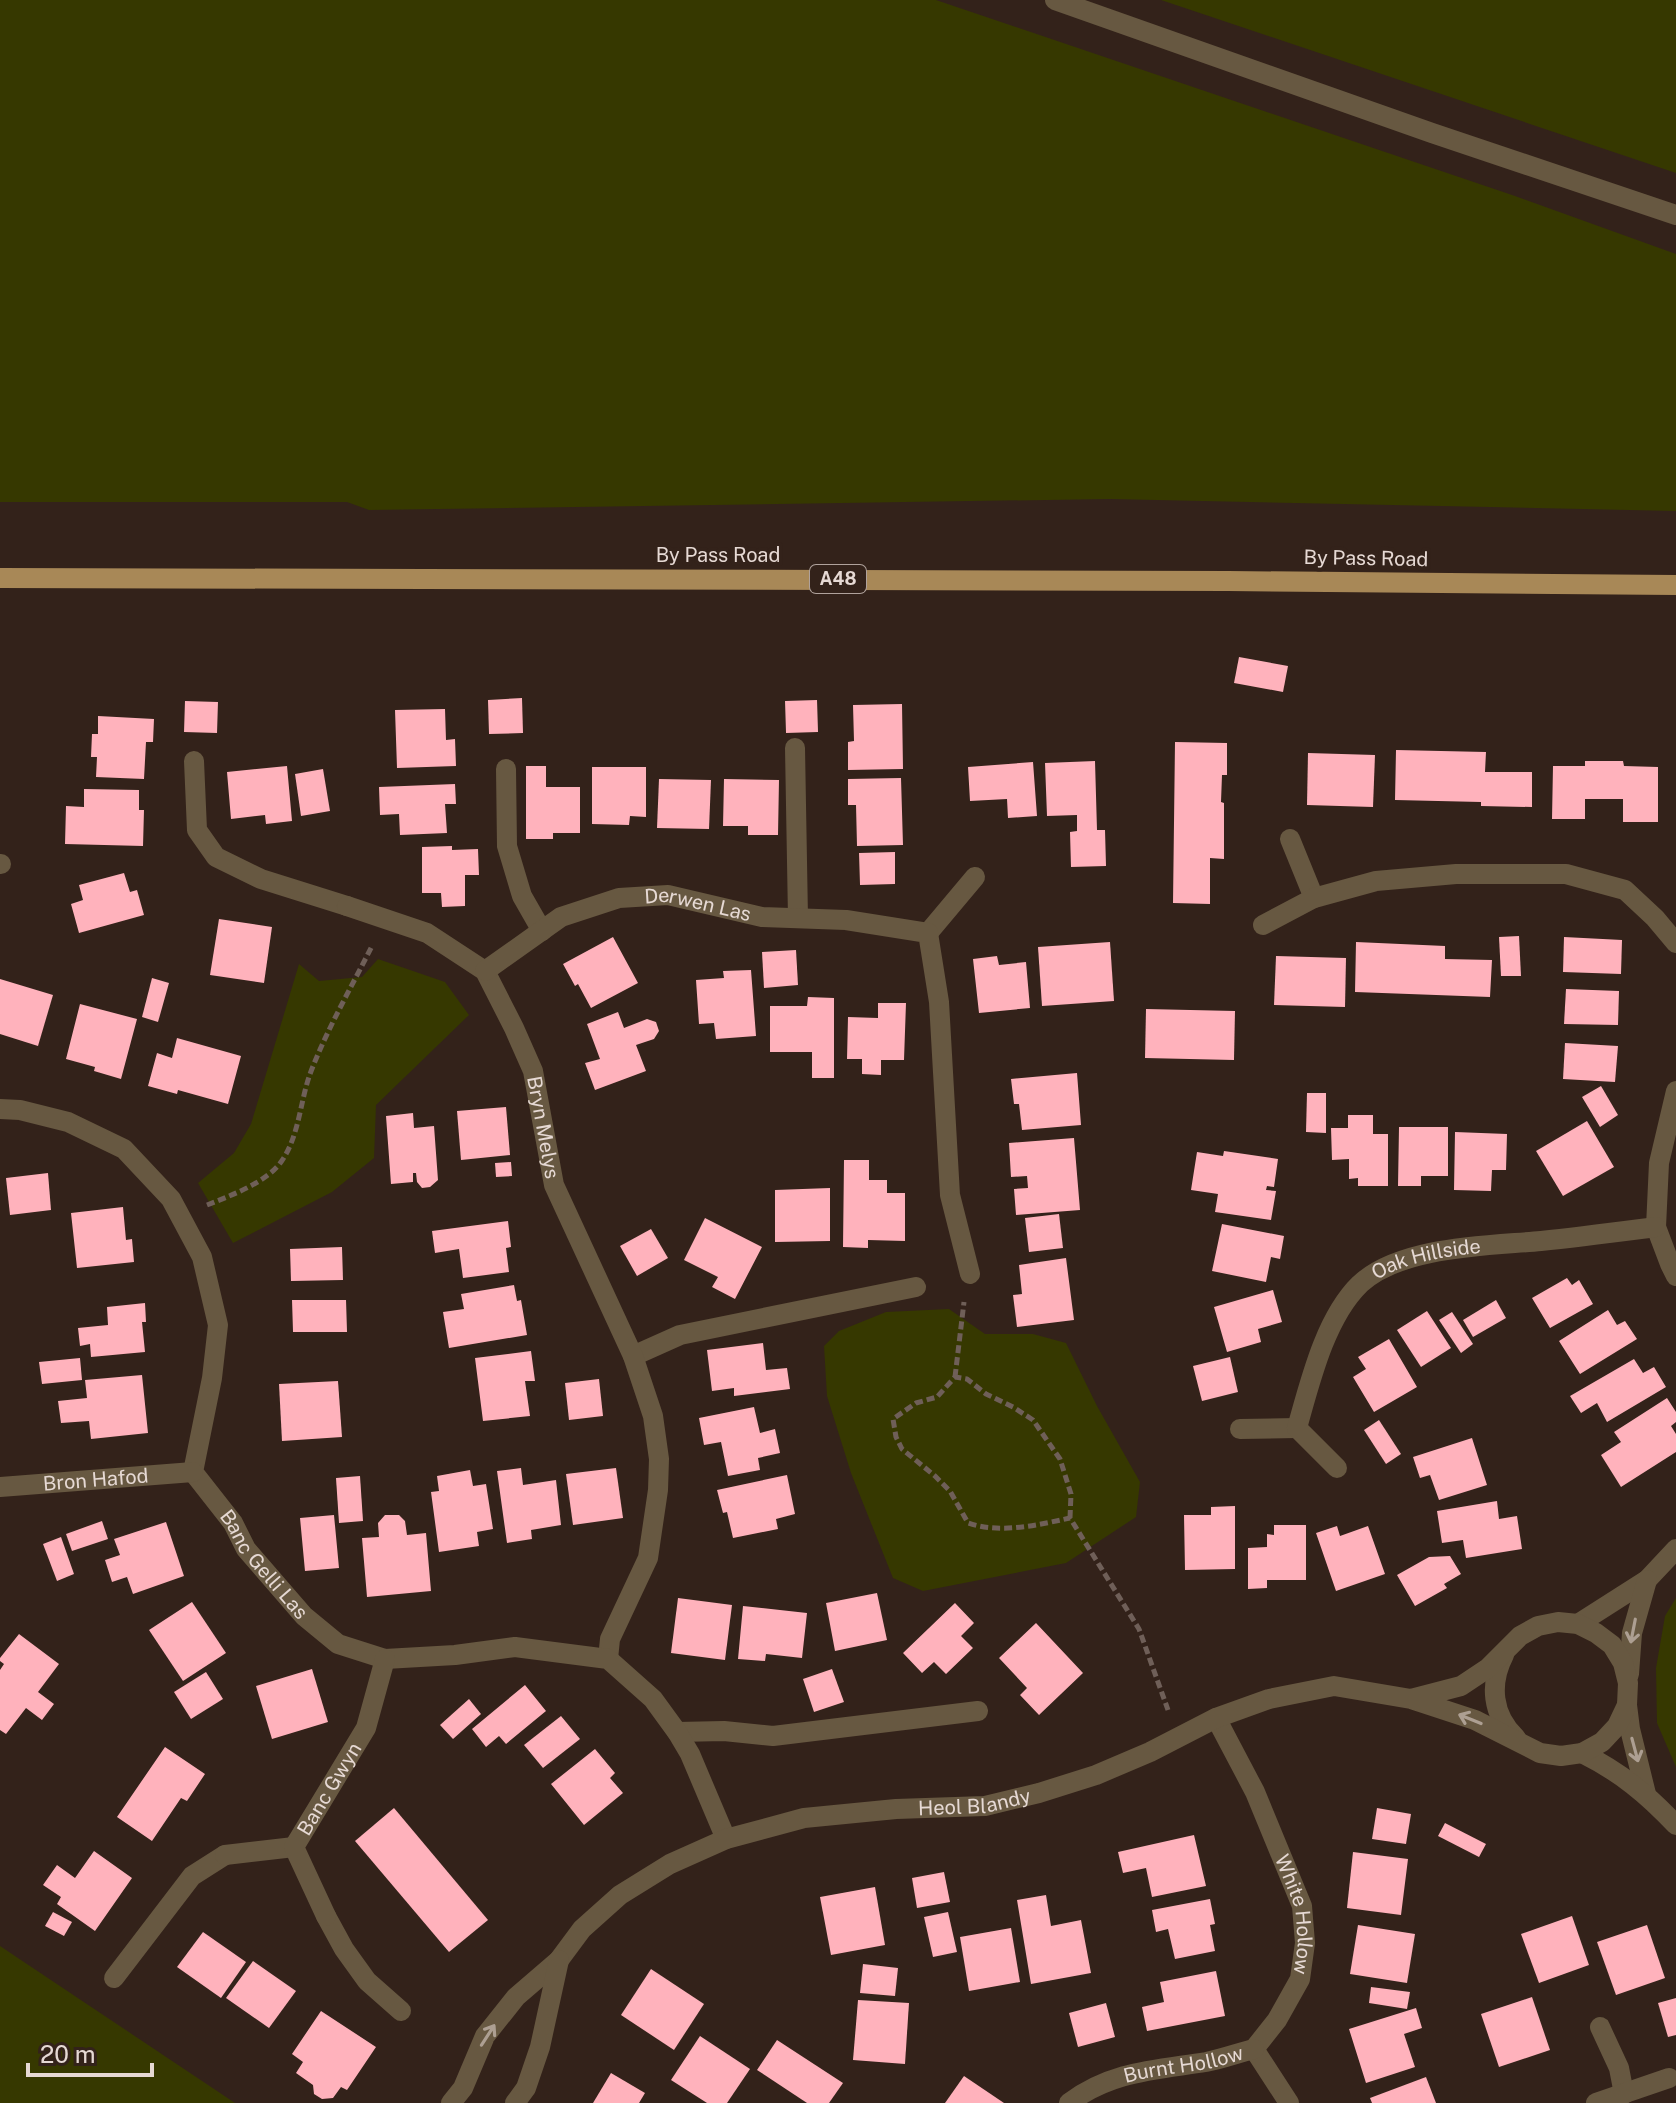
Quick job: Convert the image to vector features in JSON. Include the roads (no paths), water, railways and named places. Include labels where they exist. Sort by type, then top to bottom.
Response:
[{"type":"main road","name":"By Pass Road","points":[[0,578],[1181,580],[1676,585]]},
{"type":"street","points":[[1055,0],[1676,215]]},
{"type":"street","points":[[795,748],[798,918]]},
{"type":"street","name":"Bryn Melys","points":[[194,761],[197,830],[216,857],[261,879],[427,933],[485,971],[514,1028],[533,1071],[554,1185],[633,1356],[653,1416],[659,1459],[658,1490],[648,1558],[610,1639],[608,1659]]},
{"type":"street","points":[[506,769],[507,846],[522,896],[542,931]]},
{"type":"street","points":[[1290,839],[1314,898]]},
{"type":"street","points":[[1263,925],[1314,898],[1376,881],[1456,874],[1566,874],[1625,890],[1676,943]]},
{"type":"street","points":[[970,1274],[950,1195],[939,1002],[928,933],[975,877]]},
{"type":"street","name":"Derwen Las","points":[[485,971],[561,917],[619,898],[668,895],[762,917],[846,920],[928,933]]},
{"type":"street","points":[[1676,1091],[1659,1163],[1656,1227],[1676,1276]]},
{"type":"street","points":[[0,1109],[20,1110],[68,1122],[124,1149],[171,1199],[202,1257],[218,1325],[212,1378],[193,1472]]},
{"type":"street","name":"Oak Hillside","points":[[1297,1428],[1333,1320],[1359,1285],[1379,1270],[1412,1256],[1656,1227]]},
{"type":"street","points":[[633,1356],[680,1335],[916,1287]]},
{"type":"street","points":[[1240,1429],[1297,1428],[1337,1468]]},
{"type":"street","name":"Bron Hafod","points":[[0,1487],[193,1472]]},
{"type":"street","name":"Banc Gelli Las","points":[[193,1472],[233,1523],[246,1549],[304,1616],[338,1644],[385,1659],[455,1655],[515,1647],[608,1659]]},
{"type":"street","points":[[1578,1624],[1647,1580],[1676,1549]]},
{"type":"street","points":[[1646,1794],[1627,1705],[1632,1633],[1647,1580]]},
{"type":"street","points":[[1411,1699],[1461,1686],[1488,1668],[1520,1636],[1538,1626],[1558,1622],[1578,1624],[1612,1645],[1623,1663],[1628,1683]]},
{"type":"street","points":[[1506,1651],[1497,1668],[1494,1689],[1496,1709],[1506,1728],[1525,1746],[1540,1753],[1561,1756],[1582,1753],[1602,1742],[1617,1726],[1627,1705]]},
{"type":"street","name":"Banc Gwyn","points":[[385,1659],[366,1728],[294,1847],[344,1949],[367,1981],[401,2011]]},
{"type":"street","points":[[608,1659],[653,1699],[677,1732],[690,1754],[726,1839]]},
{"type":"street","name":"Heol Blandy","points":[[451,2103],[463,2088],[485,2036],[516,1997],[559,1960],[582,1929],[620,1895],[670,1864],[726,1839],[804,1818],[896,1809],[985,1806],[1039,1793],[1096,1775],[1216,1718],[1269,1699],[1334,1686],[1411,1699],[1475,1720],[1525,1746]]},
{"type":"street","points":[[677,1732],[724,1731],[773,1736],[978,1711]]},
{"type":"street","name":"White Hollow","points":[[1216,1718],[1255,1792],[1302,1906],[1305,1943],[1300,1979],[1277,2020],[1254,2049]]},
{"type":"street","points":[[1582,1753],[1610,1767],[1646,1794],[1676,1825]]},
{"type":"street","points":[[114,1978],[192,1876],[225,1855],[294,1847]]},
{"type":"street","name":"Heol Blandy","points":[[515,2103],[526,2088],[540,2047],[559,1960]]},
{"type":"street","points":[[1600,2027],[1619,2068],[1624,2094]]},
{"type":"street","points":[[1254,2049],[1289,2103]]},
{"type":"street","name":"Burnt Hollow","points":[[1069,2103],[1111,2079],[1131,2073],[1209,2062],[1254,2049]]},
{"type":"street","points":[[1596,2103],[1669,2078]]}]
